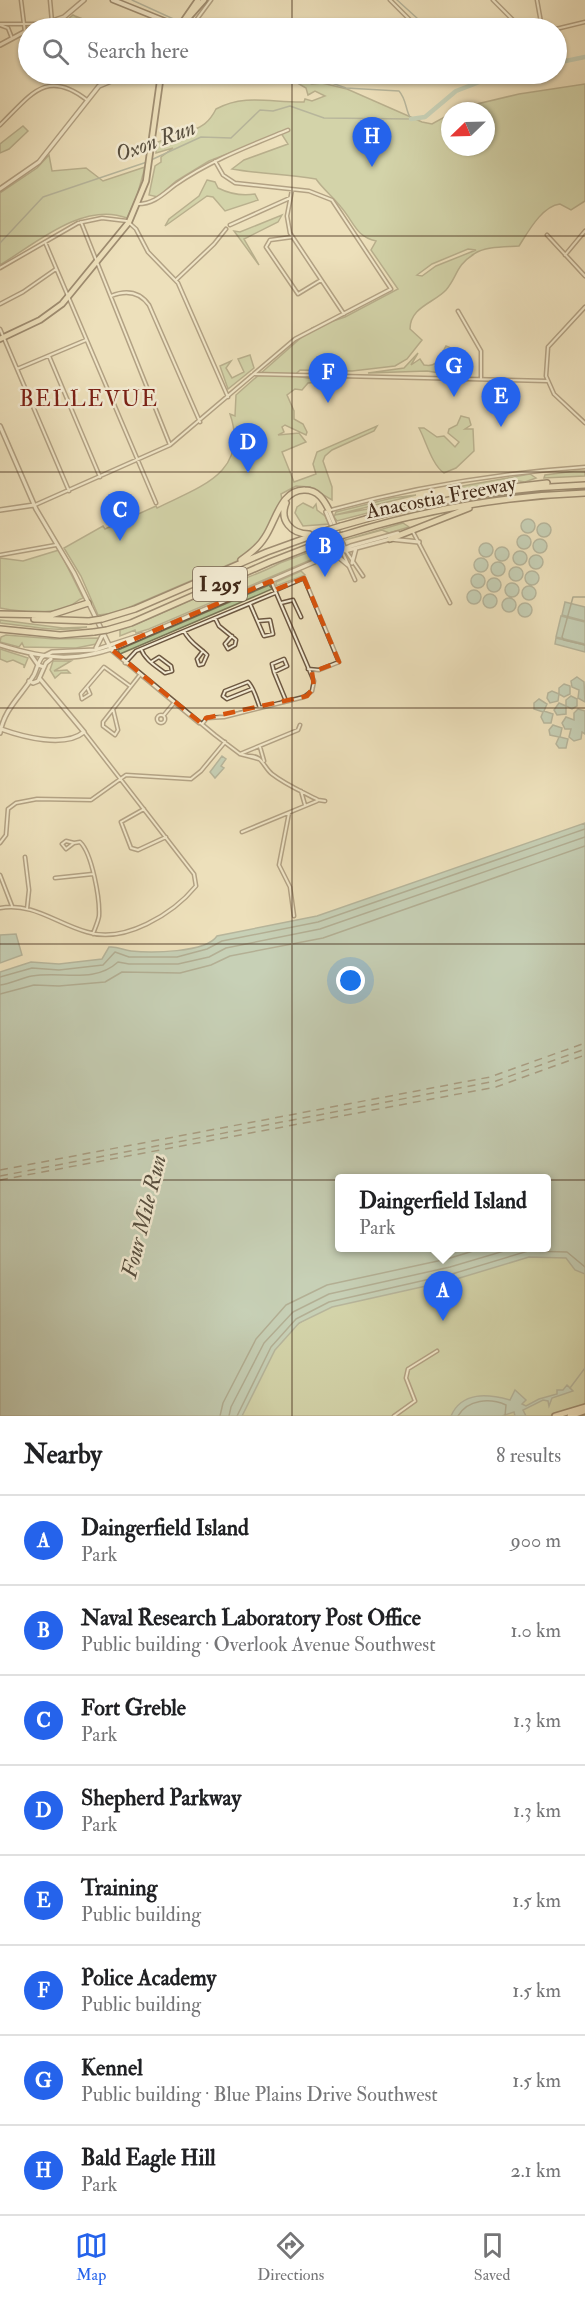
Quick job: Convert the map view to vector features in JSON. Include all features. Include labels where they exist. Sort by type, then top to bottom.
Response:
[{"type":"highway","name":"Anacostia Freeway","points":[[0,614],[58,621],[102,619],[135,609],[267,552],[328,529],[378,514],[513,486],[585,484]]},
{"type":"highway","points":[[188,586],[253,551],[266,535],[285,499],[292,493],[303,490],[314,492],[323,499],[327,511]]},
{"type":"highway","points":[[327,511],[318,498],[303,493],[288,500],[284,514],[288,526],[297,532],[309,534],[328,529]]},
{"type":"highway","name":"Anacostia Freeway","points":[[0,630],[60,635],[107,630],[332,538],[457,507],[585,493]]},
{"type":"highway","points":[[390,539],[471,507],[551,495]]},
{"type":"highway","points":[[0,614],[51,615],[88,603]]},
{"type":"main road","points":[[113,0],[165,18]]},
{"type":"main road","points":[[187,18],[203,0]]},
{"type":"main road","points":[[2,338],[40,320],[68,297],[129,222],[138,204],[148,168],[160,84]]},
{"type":"main road","points":[[555,1416],[585,1407]]},
{"type":"main road","points":[[570,1416],[585,1411]]},
{"type":"street","points":[[21,0],[23,18]]},
{"type":"street","points":[[50,0],[52,18]]},
{"type":"street","points":[[60,18],[71,12],[84,0]]},
{"type":"street","points":[[198,18],[211,0]]},
{"type":"street","points":[[390,0],[408,18]]},
{"type":"street","points":[[493,0],[511,18]]},
{"type":"street","points":[[537,0],[540,18]]},
{"type":"street","points":[[567,26],[585,22]]},
{"type":"street","points":[[0,24],[18,24]]},
{"type":"street","points":[[0,24],[8,28],[12,38]]},
{"type":"street","points":[[0,45],[18,35]]},
{"type":"street","points":[[0,189],[39,162],[102,84]]},
{"type":"street","points":[[0,124],[30,95],[48,86],[65,86],[87,100]]},
{"type":"street","points":[[138,204],[154,201],[182,180],[215,161],[288,130]]},
{"type":"street","points":[[0,510],[34,505],[170,445],[298,337],[389,291],[391,286],[335,203],[321,194],[235,183],[223,175],[215,161]]},
{"type":"street","points":[[292,190],[288,224],[292,237],[344,314]]},
{"type":"street","points":[[230,225],[290,198]]},
{"type":"street","points":[[279,204],[289,206]]},
{"type":"street","points":[[0,268],[81,222],[111,218],[129,222],[148,252],[176,280],[228,397]]},
{"type":"street","points":[[81,222],[170,445]]},
{"type":"street","points":[[176,280],[226,229]]},
{"type":"street","points":[[565,255],[585,231]]},
{"type":"street","points":[[547,236],[585,276]]},
{"type":"street","points":[[292,237],[269,240],[266,247],[297,294],[321,280]]},
{"type":"street","points":[[45,242],[156,503]]},
{"type":"street","points":[[0,304],[23,292],[56,268]]},
{"type":"street","points":[[111,296],[132,293],[142,297],[149,305],[200,422]]},
{"type":"street","points":[[585,307],[548,347],[547,381],[554,394],[585,423]]},
{"type":"street","points":[[458,311],[481,351],[481,380]]},
{"type":"street","points":[[0,329],[69,491]]},
{"type":"street","points":[[17,369],[87,340]]},
{"type":"street","points":[[49,356],[100,477]]},
{"type":"street","points":[[254,374],[547,381]]},
{"type":"street","points":[[0,426],[34,505],[88,603],[109,648],[240,754],[264,761]]},
{"type":"street","points":[[363,576],[345,550],[327,511],[417,489],[509,474],[585,467]]},
{"type":"street","points":[[0,645],[42,657],[78,658],[150,632],[345,550],[412,529],[450,603]]},
{"type":"street","points":[[345,550],[390,539],[419,542]]},
{"type":"street","points":[[0,555],[57,544]]},
{"type":"street","points":[[352,562],[356,548]]},
{"type":"street","points":[[345,550],[348,565],[355,580]]},
{"type":"street","points":[[334,555],[343,559],[348,565]]},
{"type":"street","points":[[126,662],[141,649],[304,578],[339,662],[319,670],[308,669]]},
{"type":"street","points":[[202,724],[207,718],[224,717],[261,708],[307,696],[312,691],[314,681],[271,581]]},
{"type":"street","points":[[281,603],[292,600],[301,618]]},
{"type":"street","points":[[250,603],[264,636],[273,634],[274,629],[270,620],[258,621]]},
{"type":"street","points":[[215,617],[219,625],[232,636]]},
{"type":"street","points":[[184,630],[189,639],[203,651]]},
{"type":"street","points":[[90,651],[100,644],[102,634]]},
{"type":"street","points":[[84,732],[77,738],[65,741],[0,730],[7,711],[29,681],[42,657],[52,652],[109,648]]},
{"type":"street","points":[[141,649],[151,662],[165,674],[172,671],[171,666],[159,657],[151,662]]},
{"type":"street","points":[[29,654],[38,665],[44,667]]},
{"type":"street","points":[[29,681],[36,683],[40,679],[44,667],[52,658]]},
{"type":"street","points":[[274,672],[287,666],[286,659],[273,663],[274,672],[286,701]]},
{"type":"street","points":[[87,687],[104,667],[131,687]]},
{"type":"street","points":[[113,709],[118,730],[115,735],[102,724],[113,709],[131,687],[140,674]]},
{"type":"street","points":[[0,909],[12,907],[27,909],[93,934],[118,933],[143,925],[170,909],[195,888],[196,877],[40,679]]},
{"type":"street","points":[[252,688],[227,699],[223,696],[225,691],[245,682],[250,683],[261,708]]},
{"type":"street","points":[[164,715],[174,702]]},
{"type":"street","points":[[240,754],[298,730],[300,725]]},
{"type":"street","points":[[0,843],[6,837],[8,810],[13,804],[44,799],[90,800],[129,774],[191,779],[225,742]]},
{"type":"street","points":[[260,746],[264,761],[272,774],[318,800],[326,801]]},
{"type":"street","points":[[301,791],[305,806]]},
{"type":"street","points":[[242,832],[318,800]]},
{"type":"street","points":[[144,809],[122,822],[131,848],[138,850],[166,837]]},
{"type":"street","points":[[289,813],[279,865],[290,888],[294,916]]},
{"type":"street","points":[[74,843],[84,845],[93,874],[99,914],[93,934]]},
{"type":"street","points":[[25,857],[29,890],[27,909]]},
{"type":"street","points":[[55,878],[93,874]]},
{"type":"street","points":[[0,875],[12,907]]},
{"type":"street","points":[[394,1416],[415,1401],[406,1378],[408,1369],[438,1351]]},
{"type":"highlighted area","points":[[304,578],[339,662],[312,672],[314,687],[307,696],[206,718],[202,724],[111,649],[271,581],[275,590]]},
{"type":"green space","points":[[299,84],[326,84],[347,89],[422,122],[432,124],[441,119],[441,156],[495,156],[495,102],[485,102],[519,94],[585,84],[585,201],[571,210],[560,204],[547,209],[536,220],[519,246],[496,247],[479,251],[468,258],[446,290],[414,315],[410,329],[422,340],[407,359],[395,366],[352,371],[300,370],[294,376],[321,380],[308,383],[302,390],[295,389],[287,395],[294,411],[294,419],[303,424],[307,432],[306,435],[285,425],[282,427],[284,432],[278,435],[299,433],[306,442],[282,452],[294,482],[316,474],[313,464],[317,452],[377,426],[374,431],[332,450],[325,456],[323,461],[332,487],[332,500],[310,487],[296,486],[281,494],[280,510],[273,527],[263,543],[251,555],[116,613],[98,615],[81,576],[64,548],[103,526],[105,529],[189,493],[217,475],[227,464],[233,451],[234,434],[230,414],[235,416],[236,395],[312,328],[345,317],[398,289],[371,250],[376,241],[360,232],[316,179],[232,169],[244,160],[288,144],[281,133],[209,161],[176,181],[158,197],[149,195],[155,166],[161,162],[161,157],[173,148],[156,153],[156,143],[163,140],[169,132],[174,142],[202,126],[216,109],[227,104],[248,100],[304,102],[305,99],[312,101],[325,96],[315,91],[308,95],[306,88]],"holes":[[[468,249],[476,250],[436,266],[422,276],[417,275],[432,264]]]},
{"type":"green space","points":[[23,126],[28,131],[9,149],[0,153],[0,144]]},
{"type":"green space","points":[[49,155],[52,171],[86,168],[103,181],[145,167],[137,196],[127,218],[110,214],[94,215],[77,220],[44,236],[0,265],[0,193],[37,168]]},
{"type":"green space","points":[[207,180],[215,182],[218,188],[227,192],[241,195],[255,194],[258,200],[225,211],[213,197],[207,196],[165,226],[169,219],[199,196]]},
{"type":"green space","points":[[282,215],[278,222],[244,239],[259,265],[234,231],[240,232]]},
{"type":"green space","points":[[446,346],[451,348],[452,358],[440,373],[427,371],[368,373],[404,368],[418,353],[411,365],[420,359],[424,365],[433,365]]},
{"type":"green space","points":[[250,355],[254,368],[228,389],[220,366],[231,361],[226,368],[232,378],[244,372],[238,359]]},
{"type":"green space","points":[[461,416],[469,418],[471,425],[465,429],[473,429],[474,451],[456,468],[444,473],[433,459],[419,428],[424,428],[437,437],[444,436],[455,447],[459,442],[448,433],[449,429],[457,425]]},
{"type":"green space","points":[[585,471],[585,476],[544,478],[545,475]]},
{"type":"green space","points":[[530,474],[536,478],[525,482],[513,480],[504,484],[454,492],[463,486]]},
{"type":"green space","points":[[416,495],[335,515],[417,500],[337,521],[334,517],[336,512],[392,498]]},
{"type":"green space","points":[[303,503],[313,508],[316,504],[317,510],[325,516],[329,524],[303,526],[295,513],[297,507]]},
{"type":"green space","points":[[403,523],[409,527],[389,533],[382,530],[345,540]]},
{"type":"green space","points":[[336,542],[338,546],[334,550],[149,629],[136,633],[135,630],[120,636],[120,630]]},
{"type":"green space","points":[[59,550],[83,598],[60,610],[25,612],[0,608],[0,558],[23,561]]},
{"type":"green space","points":[[301,571],[305,575],[276,586],[276,582]]},
{"type":"green space","points":[[269,585],[272,589],[120,654],[118,650]]},
{"type":"green space","points":[[0,620],[63,628],[87,627],[76,629],[44,628],[0,623]]},
{"type":"green space","points":[[6,635],[55,639],[98,638],[99,640],[96,644],[76,648],[24,647],[22,643],[19,647],[0,642],[1,637]]},
{"type":"green space","points":[[0,649],[28,658],[24,668],[24,665],[13,660],[7,662],[0,659]]},
{"type":"green space","points":[[53,661],[71,661],[54,671],[67,670],[70,673],[61,673],[55,678],[50,670]]},
{"type":"green space","points":[[561,1249],[585,1270],[585,1416],[237,1416],[274,1338],[329,1305],[448,1273]]},
{"type":"water","points":[[525,519],[531,519],[535,526],[531,533],[525,533],[521,529],[521,523]]},
{"type":"water","points":[[544,523],[549,525],[551,530],[549,535],[544,537],[539,535],[537,530],[539,525]]},
{"type":"water","points":[[521,535],[527,535],[531,542],[527,549],[521,549],[517,545],[517,539]]},
{"type":"water","points":[[537,539],[543,539],[547,546],[543,553],[537,553],[533,549],[533,543]]},
{"type":"water","points":[[486,543],[491,545],[493,550],[491,555],[486,557],[481,555],[479,550],[481,545]]},
{"type":"water","points":[[499,547],[505,547],[509,554],[505,561],[499,561],[495,557],[495,551]]},
{"type":"water","points":[[517,551],[523,551],[527,558],[523,565],[517,565],[513,561],[513,555]]},
{"type":"water","points":[[533,555],[539,555],[543,562],[539,569],[533,569],[529,565],[529,559]]},
{"type":"water","points":[[481,558],[486,560],[488,565],[486,570],[481,572],[476,570],[474,565],[476,560]]},
{"type":"water","points":[[498,562],[503,564],[505,569],[503,574],[498,576],[493,574],[491,569],[493,564]]},
{"type":"water","points":[[513,567],[519,567],[523,574],[519,581],[513,581],[509,577],[509,571]]},
{"type":"water","points":[[529,571],[535,571],[539,578],[535,585],[529,585],[525,581],[525,575]]},
{"type":"water","points":[[475,574],[481,574],[485,581],[481,588],[475,588],[471,584],[471,578]]},
{"type":"water","points":[[491,578],[497,578],[501,585],[497,592],[491,592],[487,588],[487,582]]},
{"type":"water","points":[[512,583],[517,585],[519,590],[517,595],[512,597],[507,595],[505,590],[507,585]]},
{"type":"water","points":[[526,586],[532,586],[536,593],[532,600],[526,600],[522,596],[522,590]]},
{"type":"water","points":[[471,590],[477,590],[481,597],[477,604],[471,604],[467,600],[467,594]]},
{"type":"water","points":[[487,594],[493,594],[497,601],[493,608],[487,608],[483,604],[483,598]]},
{"type":"water","points":[[506,598],[512,598],[516,605],[512,612],[506,612],[502,608],[502,602]]},
{"type":"water","points":[[565,602],[585,607],[585,621],[562,615]]},
{"type":"water","points":[[525,603],[530,605],[532,610],[530,615],[525,617],[520,615],[518,610],[520,605]]},
{"type":"water","points":[[561,616],[585,622],[585,644],[556,637]]},
{"type":"water","points":[[556,638],[585,645],[585,652],[555,644]]},
{"type":"water","points":[[577,677],[584,682],[585,702],[578,698],[579,690],[572,687],[571,681]]},
{"type":"water","points":[[564,684],[570,686],[570,694],[564,697],[559,694],[559,688]]},
{"type":"water","points":[[552,691],[559,694],[558,701],[550,703],[547,698],[548,693]]},
{"type":"water","points":[[571,696],[577,699],[577,706],[572,709],[566,706],[566,700]]},
{"type":"water","points":[[539,699],[547,704],[544,711],[553,714],[551,723],[544,723],[541,717],[543,712],[534,709],[534,703]]},
{"type":"water","points":[[559,703],[566,706],[566,714],[557,715],[554,710]]},
{"type":"water","points":[[578,709],[585,711],[585,734],[582,732],[581,739],[574,741],[569,737],[571,729],[565,729],[562,723],[566,717],[574,720],[574,713]]},
{"type":"water","points":[[553,725],[562,728],[560,737],[568,739],[566,748],[559,748],[556,744],[559,737],[550,735],[549,730]]},
{"type":"water","points":[[222,756],[226,759],[221,766],[224,768],[215,778],[210,772]]},
{"type":"water","name":"Four Mile Run","points":[[585,823],[585,1274],[575,1270],[566,1258],[529,1257],[453,1280],[332,1307],[299,1323],[275,1350],[242,1416],[0,1416],[0,972],[31,962],[59,964],[102,959],[109,947],[151,952],[190,949],[211,942],[217,936],[317,916]]},
{"type":"water","points":[[16,934],[22,955],[0,963],[0,935]]},
{"type":"water","points":[[567,1385],[573,1391],[552,1398],[549,1406],[548,1401],[543,1400],[523,1410],[526,1416],[515,1416],[514,1412],[502,1416],[451,1416],[462,1402],[476,1396],[493,1396],[510,1400],[515,1390],[526,1400],[522,1404],[526,1406],[539,1399],[557,1394],[557,1390],[563,1390]]},
{"type":"waterway","points":[[132,0],[171,18]]},
{"type":"waterway","points":[[397,0],[417,18]]},
{"type":"waterway","name":"Oxon Run","points":[[567,61],[585,57]]},
{"type":"waterway","name":"Oxon Run","points":[[151,160],[201,137],[231,138],[260,110],[273,111],[290,106],[324,118],[411,119],[399,91],[346,88],[334,84]]},
{"type":"waterway","name":"Oxon Run","points":[[411,119],[425,117],[456,91],[474,84]]},
{"type":"waterway","name":"Oxon Run","points":[[0,243],[43,197],[147,162]]},
{"type":"waterway","points":[[570,1388],[585,1368]]},
{"type":"ferry route","points":[[0,1170],[490,1077],[585,1043]]},
{"type":"ferry route","points":[[0,1176],[496,1081],[585,1049]]},
{"type":"ferry route","points":[[0,1180],[496,1087],[585,1055]]},
{"type":"place","name":"Bald Eagle Hill","points":[[372,167]]},
{"type":"place","name":"Kennel","points":[[454,397]]},
{"type":"place","name":"Police Academy","points":[[328,403]]},
{"type":"place","name":"Training","points":[[501,427]]},
{"type":"place","name":"Shepherd Parkway","points":[[248,473]]},
{"type":"place","name":"Fort Greble","points":[[120,541]]},
{"type":"place","name":"Naval Research Laboratory Post Office","points":[[325,577]]},
{"type":"place","name":"Daingerfield Island","points":[[443,1321]]},
{"type":"district","name":"BELLEVUE","points":[[89,398]]}]
